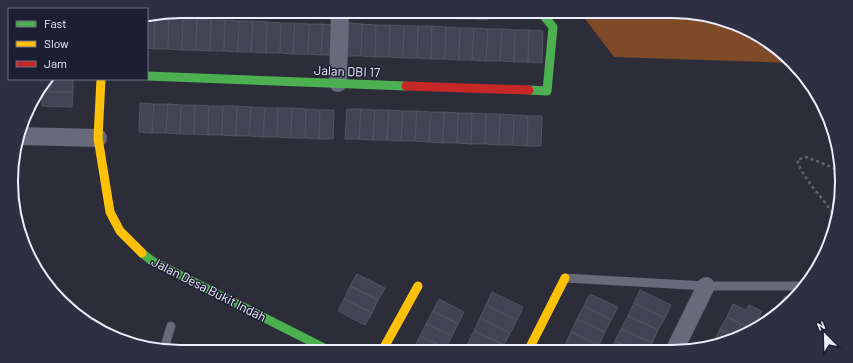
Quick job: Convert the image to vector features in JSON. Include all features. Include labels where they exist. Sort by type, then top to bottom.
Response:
[{"type":"street","points":[[338,83],[340,18]]},
{"type":"street","name":"Jalan DBI 17","points":[[148,76],[547,91],[553,28],[545,18]]},
{"type":"street","name":"Jalan Desa Bukit Indah","points":[[101,80],[98,138],[110,212],[120,231],[133,246],[152,261],[318,345]]},
{"type":"street","points":[[25,136],[98,138]]},
{"type":"street","points":[[531,345],[565,278]]},
{"type":"street","points":[[385,345],[418,286]]},
{"type":"street","points":[[677,345],[706,286]]},
{"type":"lane","points":[[565,278],[706,286],[797,286]]},
{"type":"lane","points":[[165,344],[171,326]]},
{"type":"path","points":[[832,213],[827,203],[801,173],[797,160],[806,157],[835,168]]},
{"type":"shaded area","points":[[584,18],[682,18],[703,21],[734,30],[744,35],[771,52],[783,63],[614,57]]},
{"type":"building","points":[[169,18],[168,49],[154,49],[155,20]]},
{"type":"building","points":[[169,18],[183,19],[182,50],[168,49]]},
{"type":"building","points":[[460,18],[474,18],[474,19]]},
{"type":"building","points":[[474,18],[488,18],[488,20]]},
{"type":"building","points":[[183,19],[197,19],[196,50],[182,50]]},
{"type":"building","points":[[197,19],[211,20],[210,51],[196,50]]},
{"type":"building","points":[[155,20],[154,49],[148,48],[148,22]]},
{"type":"building","points":[[211,20],[225,20],[224,51],[210,51]]},
{"type":"building","points":[[225,20],[239,21],[238,52],[224,51]]},
{"type":"building","points":[[239,21],[253,21],[251,52],[238,52]]},
{"type":"building","points":[[253,21],[267,22],[266,53],[251,52]]},
{"type":"building","points":[[267,22],[281,23],[280,53],[266,53]]},
{"type":"building","points":[[281,23],[295,23],[293,54],[280,53]]},
{"type":"building","points":[[295,23],[309,24],[308,54],[293,54]]},
{"type":"building","points":[[349,23],[362,24],[361,56],[347,56]]},
{"type":"building","points":[[309,24],[323,24],[321,55],[308,54]]},
{"type":"building","points":[[323,24],[337,25],[335,55],[321,55]]},
{"type":"building","points":[[362,24],[376,25],[375,57],[361,56]]},
{"type":"building","points":[[376,25],[390,25],[389,57],[375,57]]},
{"type":"building","points":[[390,25],[404,26],[403,58],[389,57]]},
{"type":"building","points":[[404,26],[418,26],[417,58],[403,58]]},
{"type":"building","points":[[418,26],[432,26],[431,59],[417,58]]},
{"type":"building","points":[[432,26],[446,27],[445,59],[431,59]]},
{"type":"building","points":[[446,27],[460,28],[459,60],[445,59]]},
{"type":"building","points":[[460,28],[474,28],[472,60],[459,60]]},
{"type":"building","points":[[474,28],[488,29],[486,61],[472,60]]},
{"type":"building","points":[[488,29],[502,29],[500,61],[486,61]]},
{"type":"building","points":[[502,29],[515,30],[514,62],[500,61]]},
{"type":"building","points":[[515,30],[529,30],[528,62],[514,62]]},
{"type":"building","points":[[529,30],[543,31],[542,63],[528,62]]},
{"type":"building","points":[[54,80],[73,80],[73,92],[45,92]]},
{"type":"building","points":[[45,92],[73,92],[72,107],[42,106],[43,96]]},
{"type":"building","points":[[140,103],[154,104],[152,133],[139,132]]},
{"type":"building","points":[[154,104],[168,104],[166,133],[152,133]]},
{"type":"building","points":[[168,104],[181,105],[180,134],[166,133]]},
{"type":"building","points":[[181,105],[195,105],[194,134],[180,134]]},
{"type":"building","points":[[195,105],[209,106],[208,135],[194,134]]},
{"type":"building","points":[[209,106],[223,106],[222,135],[208,135]]},
{"type":"building","points":[[223,106],[237,106],[236,136],[222,135]]},
{"type":"building","points":[[237,106],[251,107],[249,136],[236,136]]},
{"type":"building","points":[[251,107],[265,108],[263,137],[249,136]]},
{"type":"building","points":[[265,108],[278,108],[277,137],[263,137]]},
{"type":"building","points":[[278,108],[292,108],[291,138],[277,137]]},
{"type":"building","points":[[292,108],[306,109],[305,138],[291,138]]},
{"type":"building","points":[[306,109],[320,110],[319,139],[305,138]]},
{"type":"building","points":[[347,109],[361,109],[359,139],[345,139]]},
{"type":"building","points":[[361,109],[375,110],[373,140],[359,139]]},
{"type":"building","points":[[320,110],[334,110],[333,139],[319,139]]},
{"type":"building","points":[[375,110],[389,110],[387,140],[373,140]]},
{"type":"building","points":[[389,110],[403,111],[401,141],[387,140]]},
{"type":"building","points":[[403,111],[417,111],[415,141],[401,141]]},
{"type":"building","points":[[417,111],[431,112],[429,142],[415,141]]},
{"type":"building","points":[[431,112],[444,112],[443,143],[429,142]]},
{"type":"building","points":[[444,112],[458,113],[457,143],[443,143]]},
{"type":"building","points":[[458,113],[472,113],[471,144],[457,143]]},
{"type":"building","points":[[472,113],[486,114],[485,144],[471,144]]},
{"type":"building","points":[[486,114],[500,114],[499,145],[485,144]]},
{"type":"building","points":[[500,114],[514,115],[513,145],[499,145]]},
{"type":"building","points":[[514,115],[528,116],[527,146],[513,145]]},
{"type":"building","points":[[528,116],[542,116],[541,146],[527,146]]},
{"type":"building","points":[[357,274],[385,288],[378,300],[350,286]]},
{"type":"building","points":[[350,286],[378,300],[372,313],[344,299]]},
{"type":"building","points":[[640,290],[671,305],[665,318],[634,303]]},
{"type":"building","points":[[492,292],[523,307],[517,320],[486,305]]},
{"type":"building","points":[[590,294],[618,307],[611,320],[584,306]]},
{"type":"building","points":[[344,299],[372,313],[365,325],[338,311]]},
{"type":"building","points":[[439,299],[464,312],[458,324],[433,311]]},
{"type":"building","points":[[634,303],[665,318],[658,330],[628,316]]},
{"type":"building","points":[[733,304],[746,310],[749,305],[762,311],[758,320],[747,326],[727,317]]},
{"type":"building","points":[[486,305],[517,320],[510,333],[480,318]]},
{"type":"building","points":[[584,306],[611,320],[605,332],[577,319]]},
{"type":"building","points":[[433,311],[458,324],[452,336],[426,324]]},
{"type":"building","points":[[628,316],[658,330],[652,343],[621,329]]},
{"type":"building","points":[[727,317],[746,327],[730,334],[720,329]]},
{"type":"building","points":[[480,318],[510,333],[504,345],[474,331]]},
{"type":"building","points":[[577,319],[605,332],[599,345],[571,332]]},
{"type":"building","points":[[426,324],[452,336],[448,345],[440,345],[420,336]]},
{"type":"building","points":[[621,329],[652,343],[651,345],[623,345],[615,341]]},
{"type":"building","points":[[720,329],[730,334],[724,336],[716,339]]},
{"type":"building","points":[[474,331],[504,345],[472,345],[468,343]]},
{"type":"building","points":[[571,332],[599,345],[565,345]]},
{"type":"building","points":[[420,336],[440,345],[416,345]]},
{"type":"building","points":[[615,341],[623,345],[613,345]]},
{"type":"traffic: fast","points":[[529,90],[547,91],[553,27],[546,18]]},
{"type":"traffic: fast","points":[[148,76],[406,86]]},
{"type":"traffic: fast","points":[[142,253],[152,261],[318,345]]},
{"type":"traffic: slow","points":[[101,80],[98,138],[110,212],[120,231],[142,253]]},
{"type":"traffic: slow","points":[[531,345],[565,278]]},
{"type":"traffic: slow","points":[[385,345],[418,286]]},
{"type":"traffic: jam","points":[[406,86],[529,90]]}]
